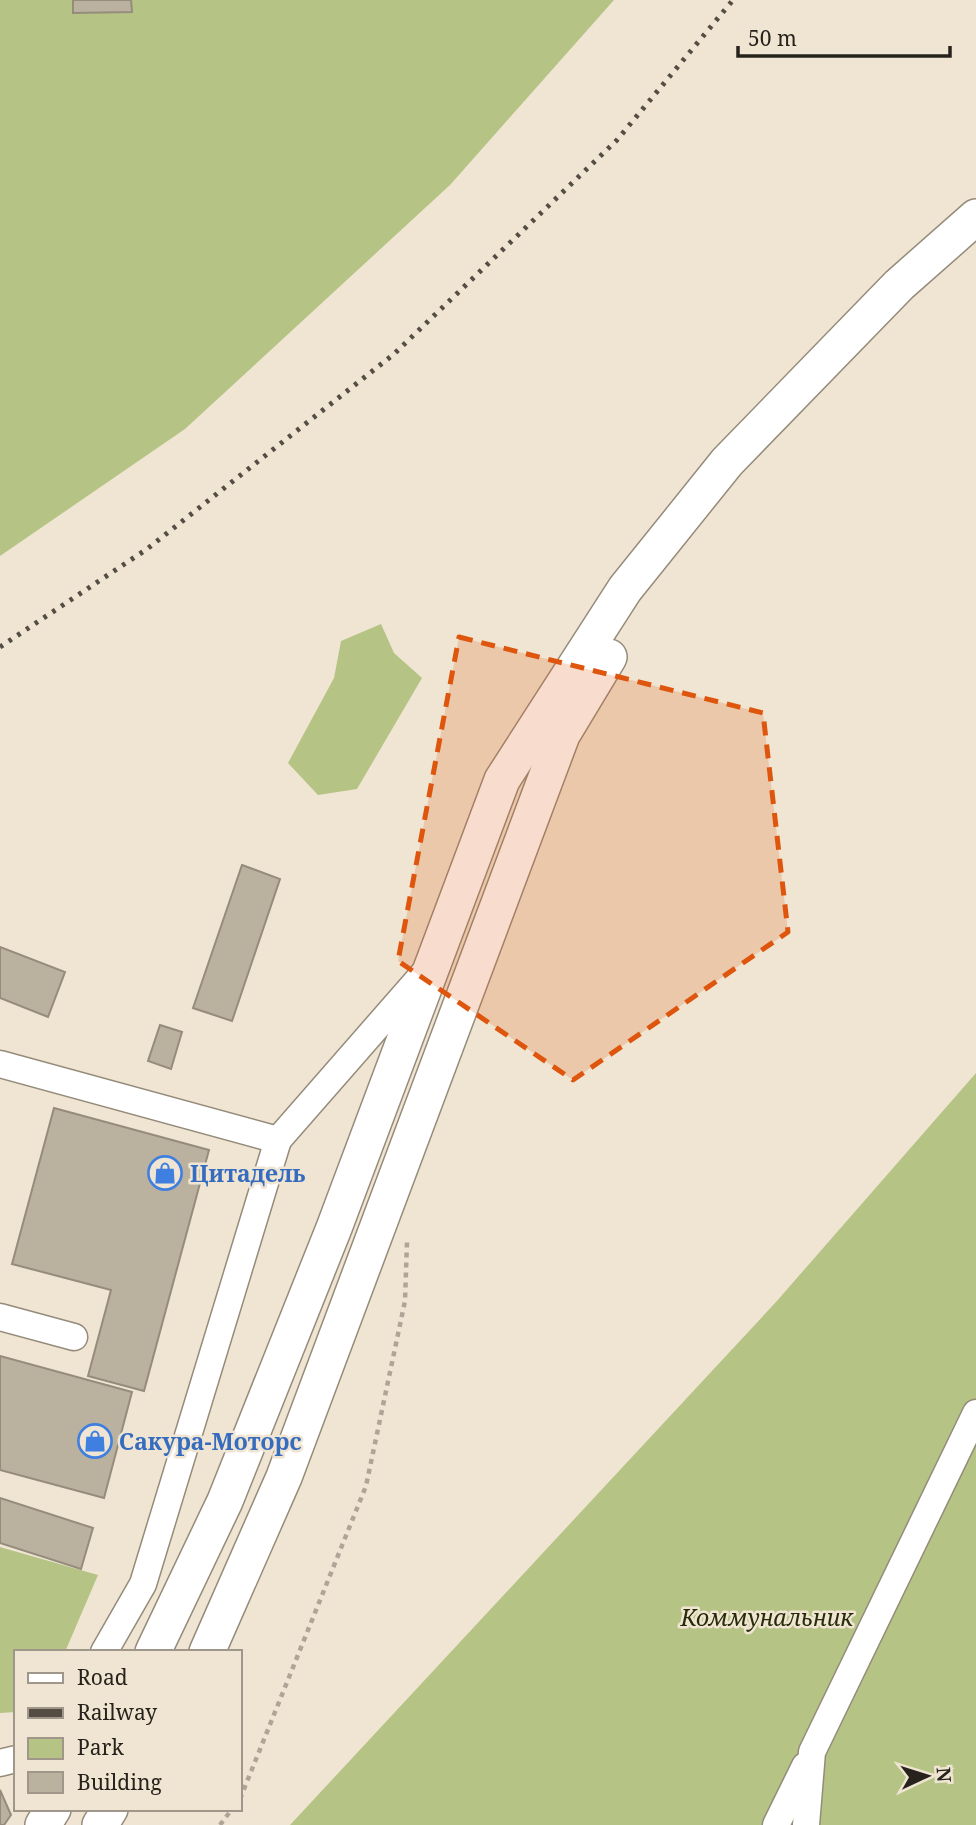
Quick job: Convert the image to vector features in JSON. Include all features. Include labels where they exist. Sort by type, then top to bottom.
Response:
[{"type":"main road","points":[[154,1650],[225,1502],[334,1228],[502,780],[625,589],[727,462],[899,285],[976,218]]},
{"type":"main road","points":[[208,1650],[287,1467],[562,735],[644,597],[769,442],[914,296],[976,243]]},
{"type":"lane","points":[[105,1650],[144,1584],[278,1140],[434,961]]},
{"type":"lane","points":[[0,1064],[278,1140]]},
{"type":"lane","points":[[0,1317],[74,1338]]},
{"type":"lane","points":[[776,1825],[976,1413]]},
{"type":"lane","points":[[806,1825],[812,1752]]},
{"type":"path","points":[[242,1794],[366,1486],[405,1301],[407,1234]]},
{"type":"highlighted area","points":[[459,637],[763,713],[788,932],[573,1080],[398,961]]},
{"type":"green space","points":[[0,0],[614,0],[450,185],[185,429],[0,556]]},
{"type":"green space","points":[[381,624],[394,653],[422,678],[357,789],[318,795],[288,763],[334,678],[341,641]]},
{"type":"green space","name":"Коммунальник","points":[[976,1073],[976,1825],[290,1825],[776,1302]]},
{"type":"green space","points":[[0,1547],[98,1575],[66,1650],[14,1650],[14,1712],[0,1713]]},
{"type":"building","points":[[73,0],[131,0],[132,12],[73,13]]},
{"type":"building","points":[[242,865],[280,879],[232,1021],[193,1008]]},
{"type":"building","points":[[0,947],[65,972],[48,1017],[0,998]]},
{"type":"building","points":[[160,1025],[182,1032],[171,1069],[148,1061]]},
{"type":"building","points":[[54,1108],[209,1150],[144,1391],[88,1376],[111,1290],[12,1264]]},
{"type":"building","points":[[0,1356],[132,1392],[104,1498],[0,1470]]},
{"type":"building","points":[[0,1498],[93,1528],[81,1569],[0,1543]]},
{"type":"building","points":[[0,1790],[11,1815],[4,1825],[0,1825]]},
{"type":"railway","points":[[0,647],[147,549],[394,354],[617,140],[733,0]]},
{"type":"place","name":"Цитадель","points":[[165,1173]]},
{"type":"place","name":"Сакура-Моторс","points":[[95,1441]]}]
